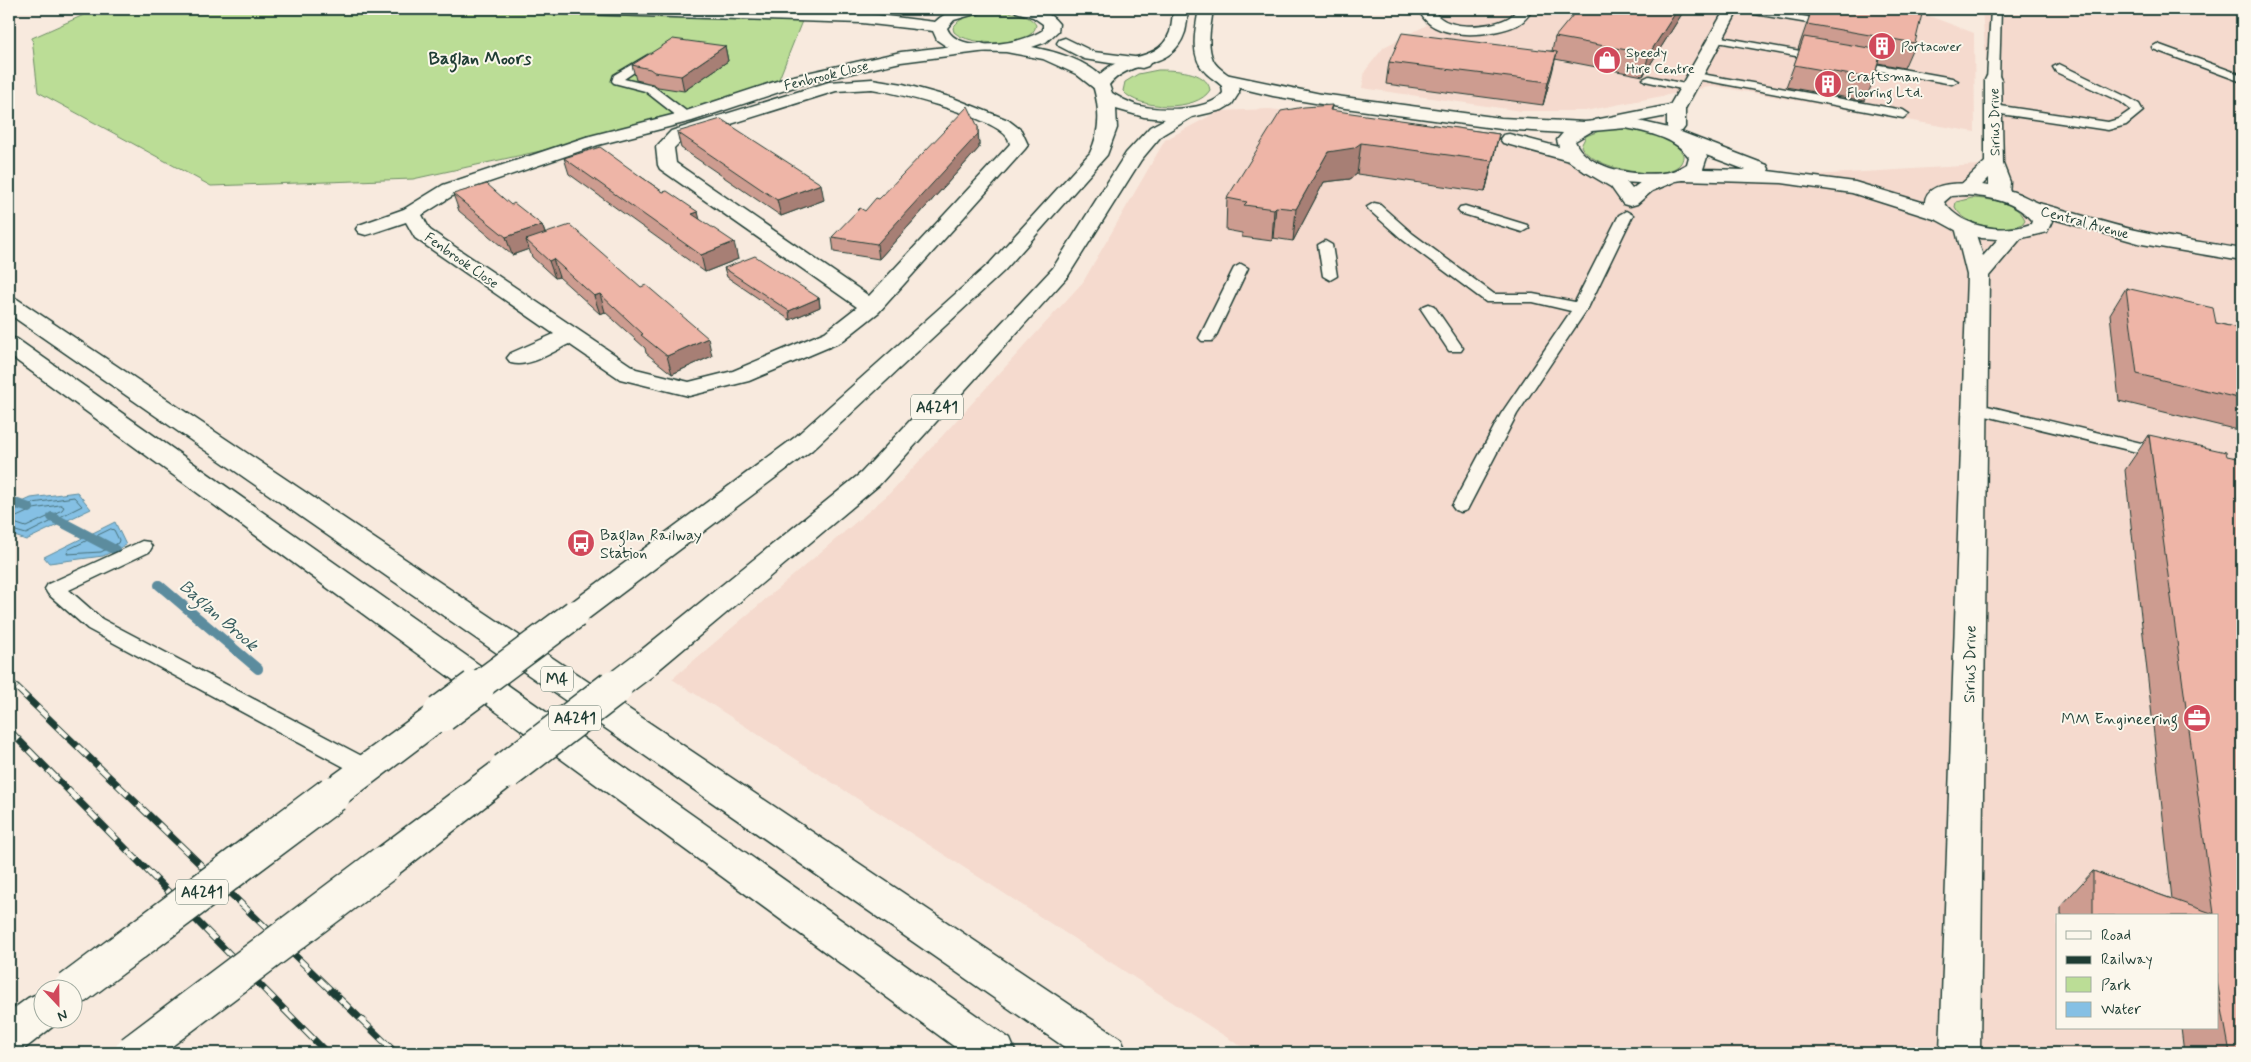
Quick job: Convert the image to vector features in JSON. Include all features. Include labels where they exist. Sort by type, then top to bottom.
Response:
[{"type":"main road","points":[[546,9],[862,18],[958,13],[977,9]]},
{"type":"main road","points":[[1021,9],[1038,13],[1068,45],[1090,56],[1142,63]]},
{"type":"main road","points":[[1006,48],[1034,42],[1059,9]]},
{"type":"main road","points":[[1103,90],[1105,78],[1114,72],[1142,63],[1162,54],[1171,47],[1180,27],[1181,9]]},
{"type":"main road","points":[[1206,9],[1202,33],[1204,56],[1209,67],[1225,79],[1268,91],[1511,125],[1548,128],[1634,125],[1652,128],[1732,160],[1782,177]]},
{"type":"main road","points":[[1426,9],[1426,15],[1433,22],[1462,30],[1490,28],[1512,22],[1526,9]]},
{"type":"main road","points":[[1677,137],[1676,109],[1693,82],[1732,9]]},
{"type":"main road","name":"Fenbrook Close","points":[[901,57],[941,32],[942,22],[958,13]]},
{"type":"main road","points":[[862,18],[941,32],[959,45],[1034,51],[1089,73],[1103,90]]},
{"type":"main road","name":"Fenbrook Close","points":[[871,306],[667,164],[665,147],[677,135],[835,86],[872,84],[903,89],[947,102],[1002,124],[1015,134],[1019,145],[871,306],[833,337],[741,376],[689,389],[628,374],[422,234],[411,213],[450,189],[592,141],[686,116],[796,81],[901,57],[981,48]]},
{"type":"main road","points":[[1219,104],[1230,95],[1231,90],[1225,79]]},
{"type":"main road","name":"Sirius Drive","points":[[1993,80],[1994,164],[2000,182],[1999,194]]},
{"type":"main road","name":"A4241","points":[[1103,90],[1116,104],[1136,111],[1161,114],[1187,113],[1219,104]]},
{"type":"main road","name":"A4241","points":[[82,982],[802,444],[997,267],[1098,155],[1108,136],[1109,119],[1103,90]]},
{"type":"main road","points":[[1219,104],[1268,103],[1508,138],[1583,162],[1615,175],[1642,179],[1675,176],[1782,177],[1855,188]]},
{"type":"main road","points":[[1676,109],[1593,125],[1572,132],[1566,140],[1567,148],[1583,162],[1618,183],[1628,207],[1645,187],[1695,167],[1698,157],[1692,147],[1677,137]]},
{"type":"main road","name":"A4241","points":[[134,1053],[645,664],[870,479],[1061,272],[1133,157],[1156,131],[1187,113]]},
{"type":"main road","name":"Sirius Drive","points":[[1942,215],[1934,202],[1936,197],[1958,190],[1994,164]]},
{"type":"main road","name":"Central Avenue","points":[[1855,188],[1958,190],[1999,194],[2028,206],[2142,238],[2242,254]]},
{"type":"main road","name":"Central Avenue","points":[[1855,188],[1942,215],[1965,227],[1981,232],[2021,235],[2142,238]]},
{"type":"main road","points":[[1978,275],[2021,235],[2040,228],[2042,221],[2038,213],[2028,206]]},
{"type":"main road","points":[[366,229],[411,213]]},
{"type":"main road","name":"Sirius Drive","points":[[1960,1053],[1978,275],[1965,227]]},
{"type":"main road","name":"M4","points":[[9,304],[1107,1053]]},
{"type":"main road","points":[[519,358],[571,335]]},
{"type":"main road","points":[[9,344],[996,1053]]},
{"type":"lane","points":[[1742,9],[1808,20]]},
{"type":"lane","points":[[1983,9],[1996,11],[1993,80]]},
{"type":"lane","points":[[1716,40],[1952,81]]},
{"type":"lane","points":[[2157,47],[2242,79]]},
{"type":"lane","points":[[648,58],[618,77],[618,81],[649,88],[686,116]]},
{"type":"lane","points":[[1994,109],[2108,126],[2122,122],[2137,111],[2135,106],[2125,100],[2060,70],[2058,67]]},
{"type":"lane","points":[[1648,79],[1693,82],[1903,114]]},
{"type":"lane","points":[[1461,506],[1509,414],[1580,308],[1628,207]]},
{"type":"lane","points":[[1374,208],[1408,237],[1491,299],[1533,298],[1580,308]]},
{"type":"lane","points":[[1464,210],[1522,228]]},
{"type":"lane","points":[[1325,245],[1330,276]]},
{"type":"lane","points":[[1207,338],[1241,268]]},
{"type":"lane","points":[[1429,309],[1456,348]]},
{"type":"lane","points":[[1975,408],[2184,458]]},
{"type":"lane","points":[[142,547],[55,589],[95,624],[367,769]]},
{"type":"shaded area","points":[[1420,9],[1911,9],[1974,33],[1975,132],[1714,86],[1585,111],[1521,111],[1362,88],[1365,71],[1384,47],[1427,25]]},
{"type":"shaded area","points":[[1982,9],[2216,9],[2242,12],[2242,1053],[1251,1053],[672,679],[890,493],[1083,282],[1165,140],[1219,111],[1269,109],[1508,138],[1782,177],[1994,164]]},
{"type":"green space","points":[[97,9],[411,9],[802,21],[777,84],[595,139],[413,179],[211,186],[38,92],[32,38]]},
{"type":"green space","points":[[994,12],[1023,15],[1036,25],[1032,33],[1024,38],[999,43],[972,40],[961,37],[954,32],[953,28],[956,23],[966,17]]},
{"type":"green space","points":[[1158,70],[1188,72],[1196,75],[1208,83],[1210,90],[1203,97],[1193,102],[1167,106],[1141,102],[1123,91],[1125,82],[1138,74]]},
{"type":"green space","points":[[1624,129],[1656,136],[1671,142],[1683,154],[1680,164],[1670,170],[1655,173],[1619,169],[1602,163],[1589,155],[1581,146],[1586,136],[1602,130]]},
{"type":"green space","points":[[1972,198],[1986,199],[2010,205],[2025,220],[2022,224],[2005,228],[1976,223],[1960,214],[1955,207],[1956,202]]},
{"type":"water","points":[[77,492],[91,509],[26,540],[9,534],[9,508],[31,498]]},
{"type":"water","points":[[115,522],[126,545],[103,556],[49,563],[44,557]]},
{"type":"building","points":[[1578,9],[1678,9],[1649,54],[1555,37]]},
{"type":"building","points":[[1812,9],[1863,9],[1886,12],[1887,9],[1923,10],[1915,43],[1807,24]]},
{"type":"building","points":[[1402,33],[1557,52],[1548,82],[1389,62]]},
{"type":"building","points":[[1804,37],[1881,50],[1874,79],[1794,65]]},
{"type":"building","points":[[673,39],[725,46],[681,76],[654,72],[650,69],[632,65]]},
{"type":"building","points":[[1332,105],[1330,110],[1499,134],[1492,161],[1361,143],[1354,148],[1328,152],[1296,209],[1276,207],[1274,209],[1244,205],[1247,202],[1227,198],[1281,111]]},
{"type":"building","points":[[968,106],[978,127],[978,134],[877,244],[832,237],[860,208],[865,211],[876,198],[879,199]]},
{"type":"building","points":[[721,119],[821,184],[777,200],[677,132]]},
{"type":"building","points":[[600,147],[663,192],[667,191],[698,212],[692,214],[734,242],[701,255],[564,158]]},
{"type":"building","points":[[487,184],[511,205],[514,203],[542,225],[506,237],[453,194]]},
{"type":"building","points":[[570,225],[641,287],[646,285],[708,338],[667,356],[641,335],[643,334],[600,294],[594,296],[553,259],[549,261],[526,240]]},
{"type":"building","points":[[755,256],[819,298],[789,311],[724,268]]},
{"type":"building","points":[[2126,288],[2213,308],[2216,323],[2242,329],[2242,399],[2137,374]]},
{"type":"building","name":"MM Engineering","points":[[2149,435],[2226,452],[2227,456],[2242,459],[2242,1053],[2230,1053],[2218,987],[2218,914],[2214,914]]},
{"type":"building","name":"MM Engineering","points":[[2093,871],[2214,914],[2093,914]]},
{"type":"waterway","name":"Baglan Brook","points":[[9,501],[29,508]]},
{"type":"waterway","name":"Baglan Brook","points":[[52,517],[115,550]]},
{"type":"waterway","name":"Baglan Brook","points":[[159,585],[258,669]]},
{"type":"railway","points":[[9,680],[17,688]]},
{"type":"railway","points":[[17,688],[396,1053]]},
{"type":"railway","points":[[9,730],[327,1053]]},
{"type":"place","name":"Portacover","points":[[1882,46]]},
{"type":"place","name":"Speedy Hire Centre","points":[[1607,60]]},
{"type":"place","name":"Craftsman Flooring Ltd.","points":[[1828,84]]},
{"type":"place","name":"Baglan Railway Station","points":[[581,543]]},
{"type":"place","name":"MM Engineering","points":[[2197,718]]},
{"type":"district","name":"Baglan Moors","points":[[480,58]]}]
